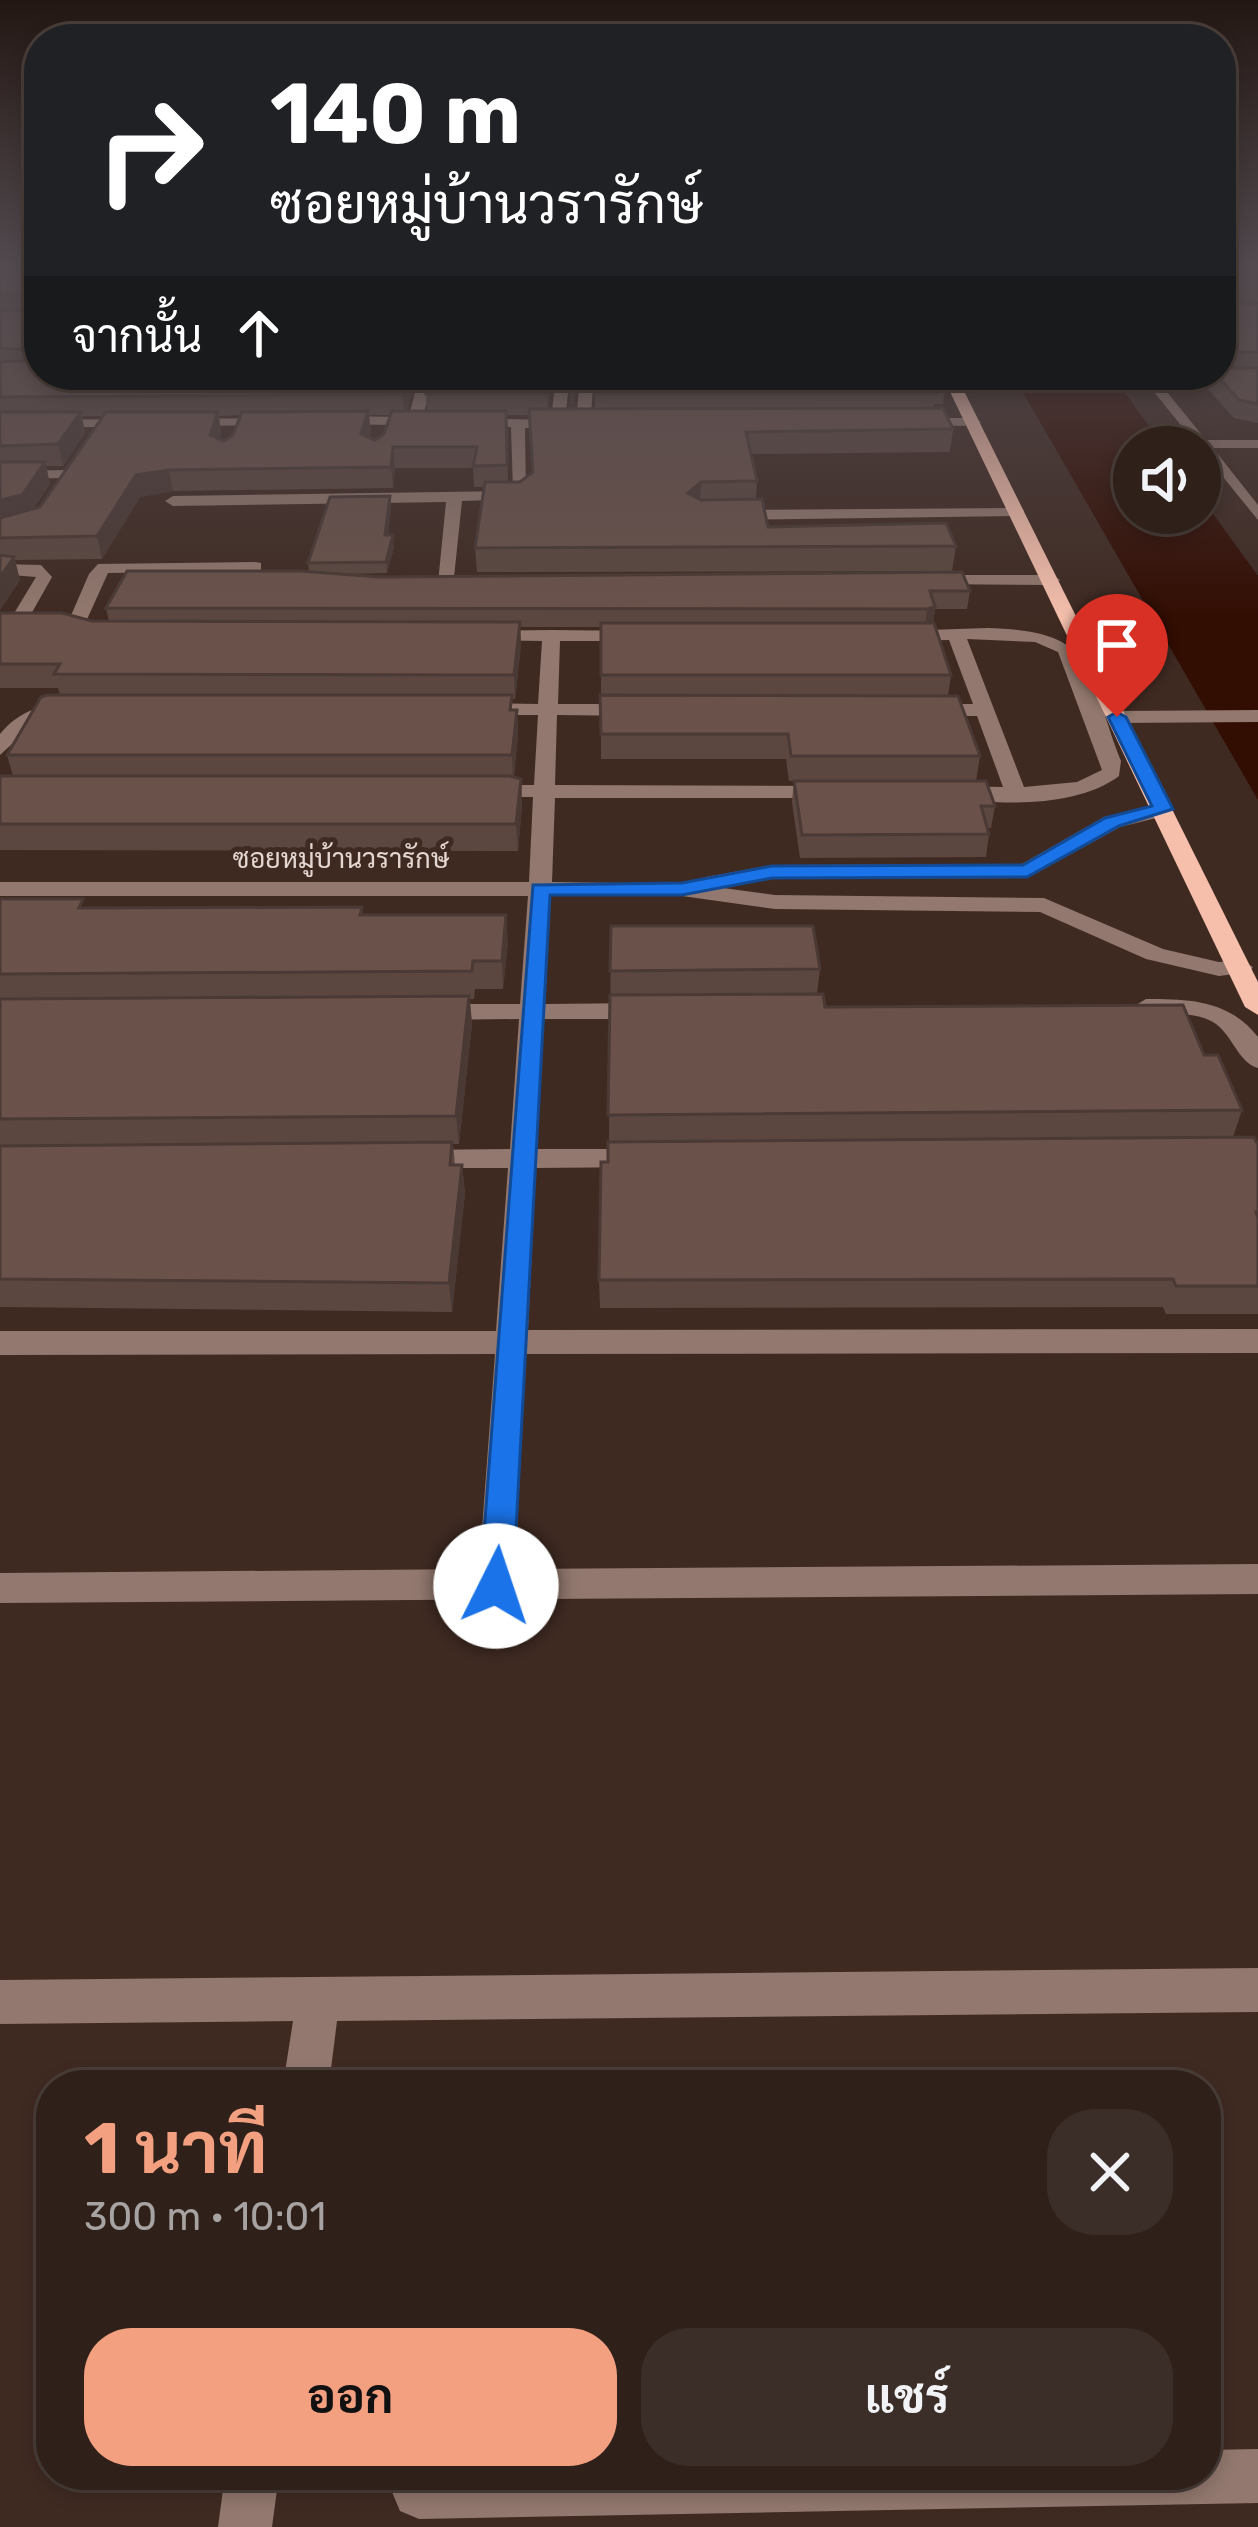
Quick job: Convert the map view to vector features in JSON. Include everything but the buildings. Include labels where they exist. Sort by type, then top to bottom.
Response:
[{"type":"main road","points":[[957,390],[1258,1007]]},
{"type":"street","points":[[416,420],[423,390]]},
{"type":"street","points":[[558,424],[561,390]]},
{"type":"street","points":[[584,413],[586,390]]},
{"type":"street","points":[[711,390],[715,406]]},
{"type":"street","points":[[826,390],[828,401]]},
{"type":"street","points":[[1158,390],[1187,426]]},
{"type":"street","points":[[323,420],[605,424]]},
{"type":"street","points":[[381,436],[387,420]]},
{"type":"street","points":[[232,437],[238,421]]},
{"type":"street","points":[[0,424],[302,421]]},
{"type":"street","points":[[92,440],[104,422]]},
{"type":"street","points":[[900,423],[974,422]]},
{"type":"street","points":[[173,501],[521,496],[518,424]]},
{"type":"street","points":[[1221,444],[1258,444]]},
{"type":"street","points":[[58,490],[80,457]]},
{"type":"street","points":[[1221,468],[1258,514]]},
{"type":"street","points":[[0,475],[69,474]]},
{"type":"street","points":[[447,583],[454,500]]},
{"type":"street","points":[[700,515],[1016,511]]},
{"type":"street","points":[[122,636],[81,634],[75,627],[104,568],[255,567]]},
{"type":"street","points":[[0,569],[40,570],[44,577],[20,619],[0,628]]},
{"type":"street","points":[[912,580],[1052,580]]},
{"type":"street","points":[[424,583],[470,583]]},
{"type":"street","points":[[456,635],[670,636]]},
{"type":"street","points":[[496,1586],[540,889],[551,635]]},
{"type":"street","points":[[885,636],[1041,637],[1064,647],[1111,761],[1112,772],[1103,782],[1074,790],[921,792]]},
{"type":"street","points":[[957,637],[1015,792]]},
{"type":"street","points":[[0,749],[17,721],[29,712],[100,709]]},
{"type":"street","points":[[454,710],[663,710]]},
{"type":"street","points":[[893,710],[985,710]]},
{"type":"street","points":[[1117,717],[1258,716]]},
{"type":"street","points":[[450,791],[850,792]]},
{"type":"street","points":[[682,889],[772,872],[1027,871],[1112,822],[1164,809]]},
{"type":"street","name":"ซอยหมู่บ้านวรารักษ์","points":[[0,889],[682,889]]},
{"type":"street","points":[[682,889],[775,902],[1044,905],[1155,954],[1219,969],[1241,968]]},
{"type":"street","points":[[1120,1008],[1191,1007],[1224,1014],[1245,1031],[1258,1060]]},
{"type":"street","points":[[417,1012],[674,1010]]},
{"type":"street","points":[[380,1159],[687,1157]]},
{"type":"street","points":[[0,1343],[1258,1341]]},
{"type":"street","points":[[0,1588],[1258,1579]]},
{"type":"street","points":[[0,2002],[1258,1990]]},
{"type":"street","points":[[308,2070],[318,2001]]},
{"type":"street","points":[[1221,2477],[1258,2476]]},
{"type":"street","points":[[244,2527],[250,2490]]},
{"type":"street","points":[[419,2492],[524,2490]]},
{"type":"shaded area","points":[[1022,390],[1123,390],[1149,426],[1113,426],[1113,534],[1221,534],[1221,525],[1258,576],[1258,800]]},
{"type":"route","points":[[496,1586],[540,889],[682,889],[772,872],[1027,871],[1112,822],[1164,809],[1117,717]]}]
